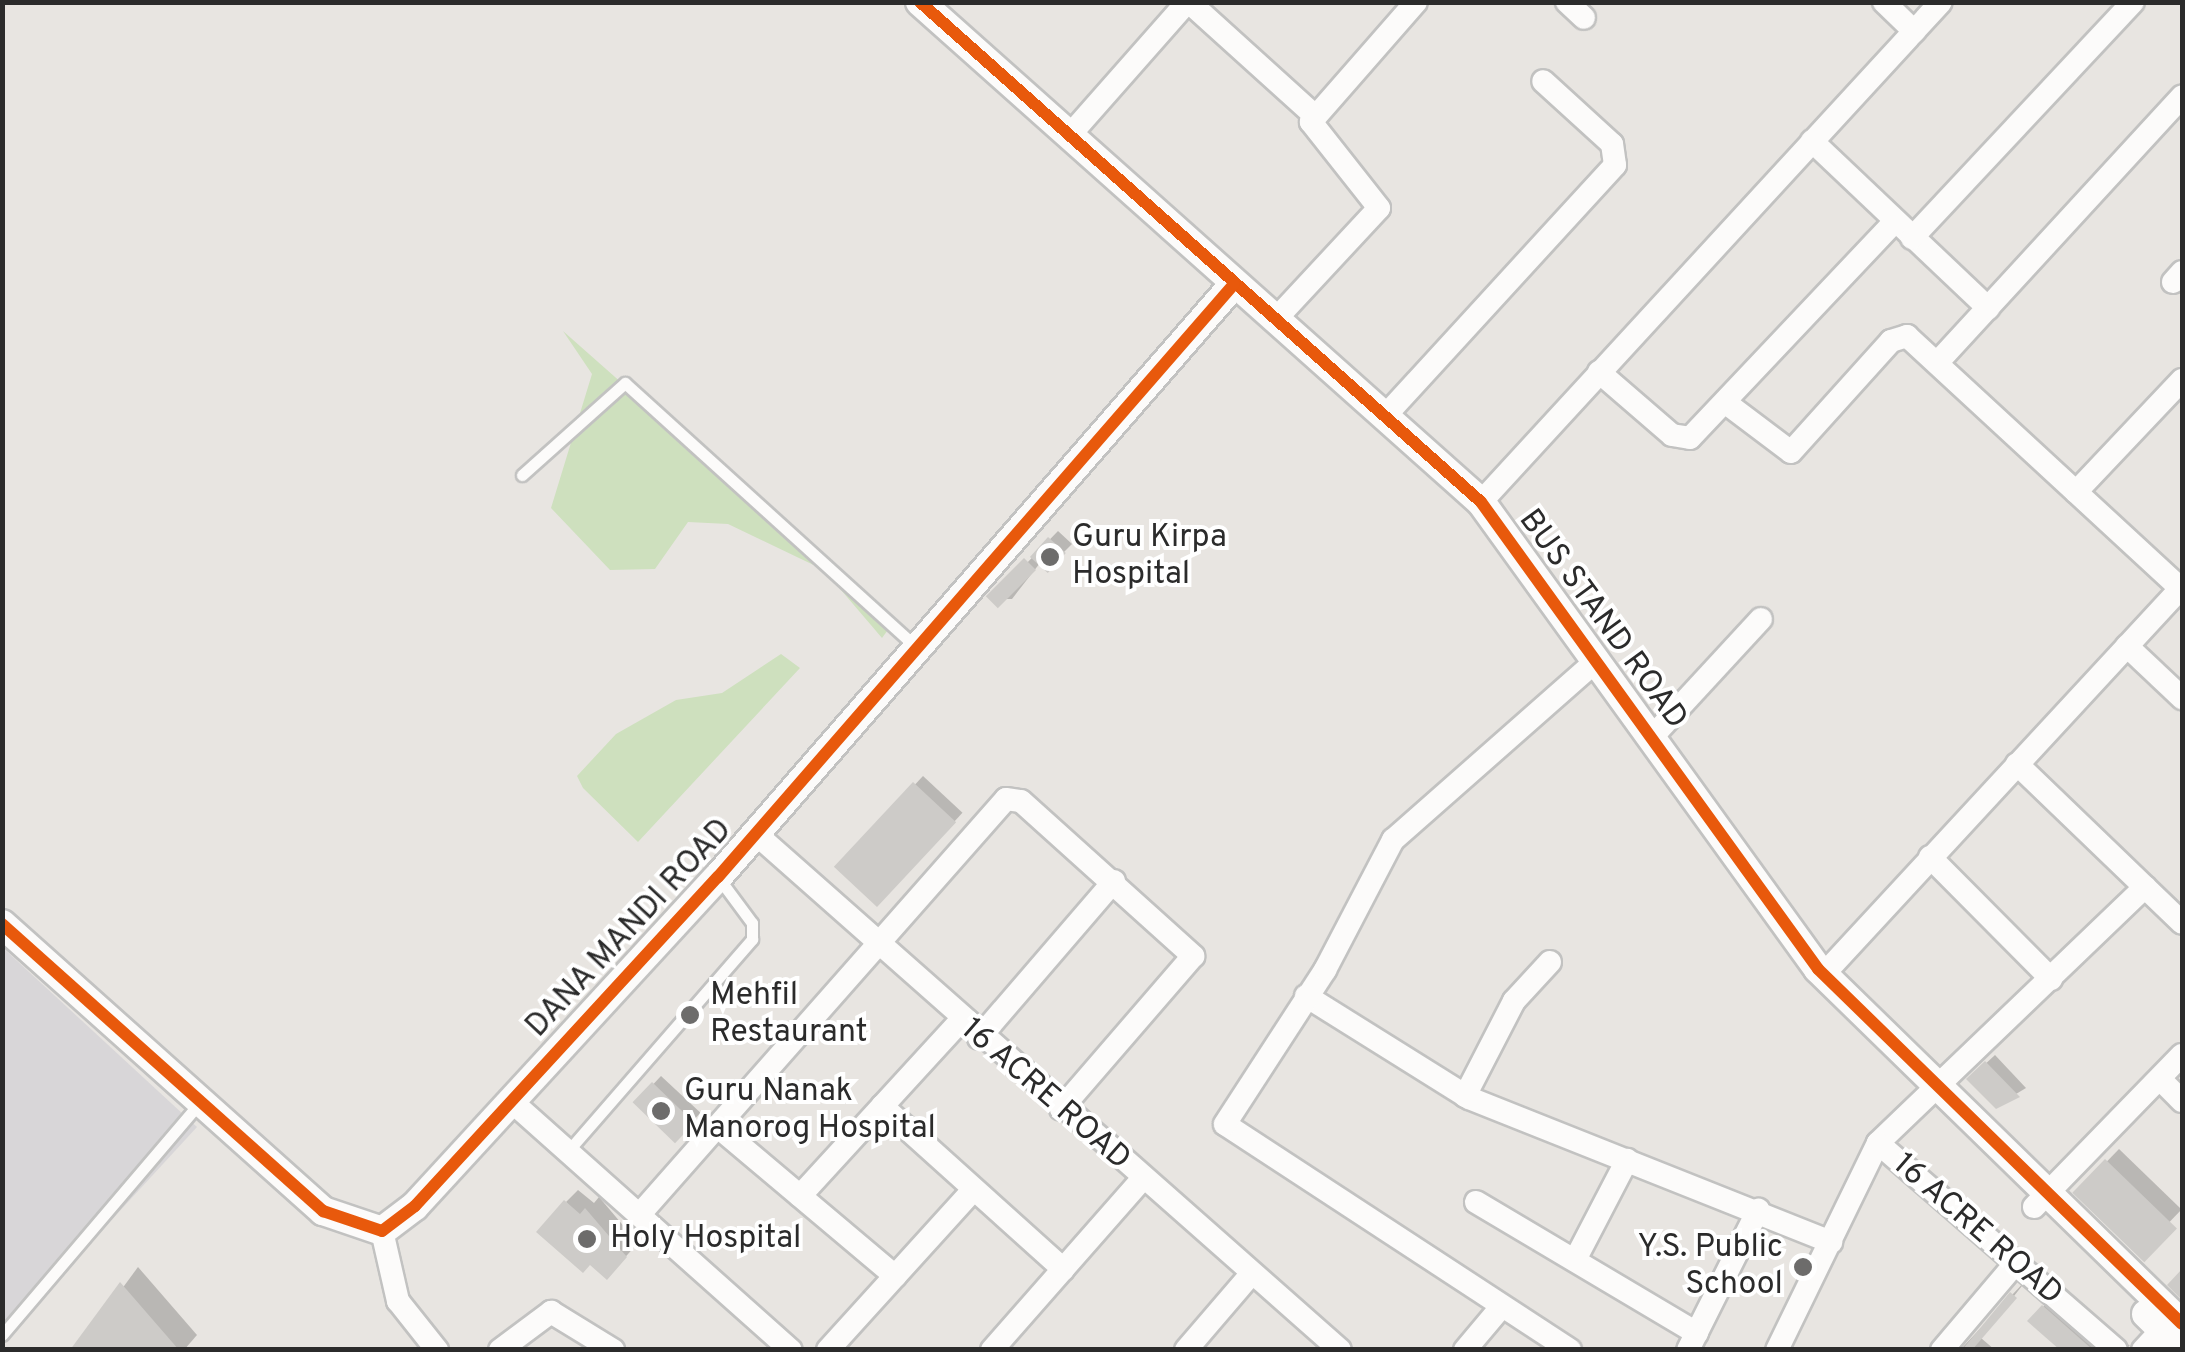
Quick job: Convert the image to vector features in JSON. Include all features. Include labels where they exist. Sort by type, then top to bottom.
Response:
[{"type":"street","name":"BUS STAND ROAD","points":[[920,2],[1319,362],[1486,534],[1653,736],[1823,975],[1927,1094]]},
{"type":"street","points":[[1069,136],[1188,2],[1314,114],[1320,144],[1373,190],[1378,208],[1274,321]]},
{"type":"street","points":[[1314,114],[1416,2]]},
{"type":"street","points":[[1884,2],[1914,30]]},
{"type":"street","points":[[1481,502],[1941,2]]},
{"type":"street","points":[[1599,372],[1681,439],[1726,403],[2133,2]]},
{"type":"street","points":[[1386,415],[1615,165],[1612,144],[1542,81]]},
{"type":"street","points":[[1937,363],[2182,96]]},
{"type":"street","points":[[1812,142],[1988,308]]},
{"type":"street","name":"DANA MANDI ROAD","points":[[382,1230],[510,1100],[718,877],[1234,284]]},
{"type":"street","points":[[1726,403],[1791,452],[1897,336],[1937,363],[2182,589],[1823,975]]},
{"type":"street","name":"BUS STAND ROAD","points":[[1319,362],[1386,415],[1481,502],[1800,973],[2040,1201],[2169,1334]]},
{"type":"street","points":[[2076,492],[2182,380]]},
{"type":"street","points":[[1653,736],[1761,619]]},
{"type":"street","points":[[2127,646],[2182,698]]},
{"type":"street","points":[[1570,1350],[1226,1130],[1393,840],[1592,663]]},
{"type":"street","points":[[2017,764],[2182,923]]},
{"type":"street","points":[[640,1214],[1006,798],[1114,881],[1189,950],[1192,963],[1061,1109]]},
{"type":"street","name":"16 ACRE ROAD","points":[[756,834],[979,1038],[1340,1350]]},
{"type":"street","points":[[1930,857],[2051,979]]},
{"type":"street","points":[[979,1038],[1114,881]]},
{"type":"street","points":[[1878,1143],[2146,887]]},
{"type":"street","points":[[2,924],[323,1211],[382,1230],[398,1301],[438,1350]]},
{"type":"street","points":[[1466,1096],[1514,1001],[1550,962]]},
{"type":"street","points":[[1306,996],[1466,1096],[1831,1242]]},
{"type":"street","points":[[800,1196],[961,1020]]},
{"type":"street","points":[[2040,1201],[2182,1055]]},
{"type":"street","points":[[2160,1079],[2182,1101]]},
{"type":"street","points":[[510,1100],[791,1350]]},
{"type":"street","points":[[882,1106],[1063,1268]]},
{"type":"street","points":[[717,1126],[895,1276]]},
{"type":"street","name":"16 ACRE ROAD","points":[[1777,1350],[1878,1143],[2014,1266],[2116,1350]]},
{"type":"street","points":[[1574,1260],[1628,1160]]},
{"type":"street","points":[[992,1350],[1142,1180]]},
{"type":"street","points":[[828,1350],[974,1189]]},
{"type":"street","points":[[1476,1202],[1574,1260],[1692,1341],[1758,1210]]},
{"type":"street","points":[[1942,1350],[2014,1266]]},
{"type":"street","points":[[1186,1350],[1252,1273]]},
{"type":"street","points":[[1465,1350],[1502,1306]]},
{"type":"street","points":[[500,1350],[551,1312],[613,1350]]},
{"type":"lane","points":[[522,475],[625,383],[917,648]]},
{"type":"lane","points":[[568,1151],[752,939],[752,923],[718,877]]},
{"type":"lane","points":[[2,1335],[200,1102]]},
{"type":"shaded area","points":[[2,947],[197,1127],[3,1338],[2,1338]]},
{"type":"green space","points":[[563,331],[893,623],[882,638],[824,570],[728,524],[688,522],[655,569],[610,570],[551,508],[592,374]]},
{"type":"green space","points":[[781,654],[800,668],[638,842],[583,788],[577,776],[616,734],[676,700],[722,693]]},
{"type":"building","points":[[1048,537],[1066,553],[1048,573],[1030,557]]},
{"type":"building","points":[[1024,558],[1036,570],[998,608],[986,596]]},
{"type":"building","points":[[913,782],[956,822],[877,907],[834,867]]},
{"type":"building","points":[[1985,1061],[2020,1097],[1996,1109],[1966,1079]]},
{"type":"building","points":[[652,1082],[694,1123],[675,1143],[633,1102]]},
{"type":"building","points":[[2105,1159],[2177,1228],[2144,1262],[2072,1193]]},
{"type":"building","points":[[564,1200],[580,1214],[585,1208],[627,1257],[607,1280],[590,1265],[583,1273],[536,1232]]},
{"type":"building","points":[[2182,1269],[2182,1300],[2167,1285]]},
{"type":"building","points":[[120,1282],[179,1350],[70,1350]]},
{"type":"building","points":[[2010,1292],[2017,1298],[1972,1350],[1962,1350]]},
{"type":"building","points":[[2042,1305],[2093,1350],[2060,1350],[2027,1321]]},
{"type":"cycle path","points":[[920,2],[1481,502],[1818,969],[2182,1324]]},
{"type":"cycle path","points":[[2,924],[323,1211],[382,1231],[415,1206],[718,877],[1234,284]]},
{"type":"place","name":"Guru Kirpa Hospital","points":[[1050,557]]},
{"type":"place","name":"Mehfil Restaurant","points":[[690,1015]]},
{"type":"place","name":"Guru Nanak Manorog Hospital","points":[[661,1111]]},
{"type":"place","name":"Holy Hospital","points":[[587,1239]]},
{"type":"place","name":"Y.S. Public School","points":[[1803,1267]]}]
